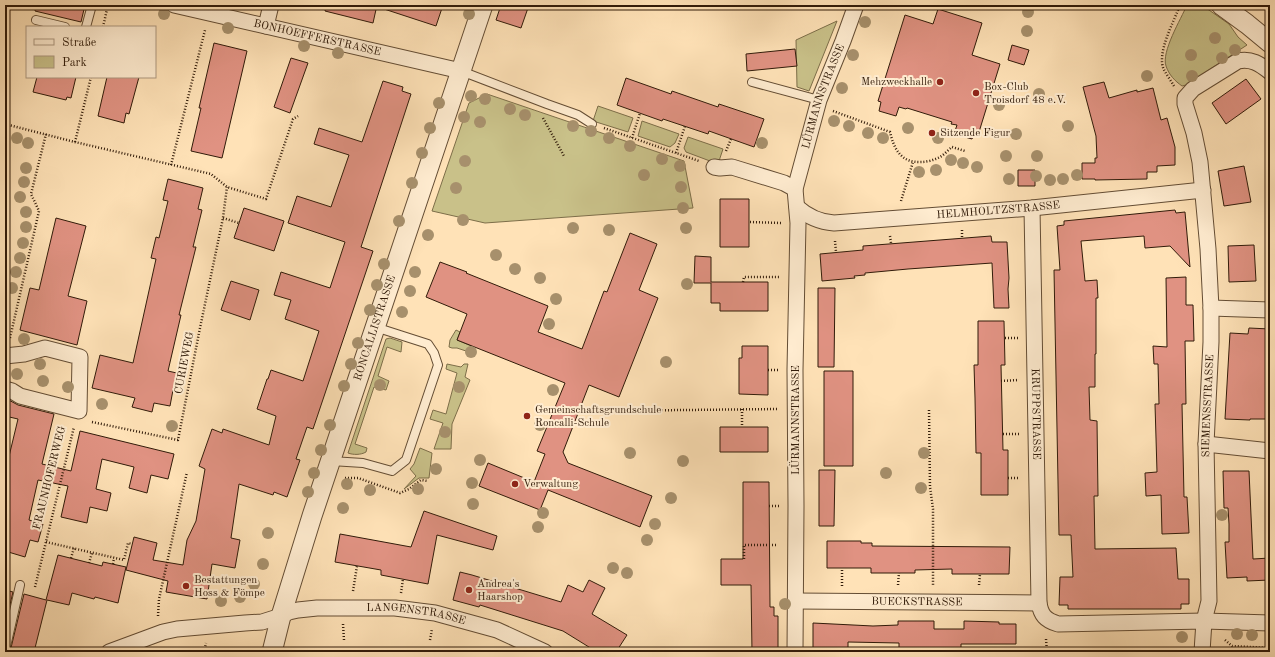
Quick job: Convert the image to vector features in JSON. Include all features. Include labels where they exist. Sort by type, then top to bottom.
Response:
[{"type":"street","name":"BONHOEFFERSTRASSE","points":[[174,5],[461,71]]},
{"type":"street","points":[[266,26],[271,5]]},
{"type":"street","name":"RONCALLISTRASSE","points":[[272,652],[281,616],[312,516],[483,5]]},
{"type":"street","name":"LÜRMANNSTRASSE","points":[[795,652],[795,408],[798,223],[796,189],[818,103],[856,5]]},
{"type":"street","points":[[1221,5],[1270,43]]},
{"type":"street","points":[[1185,98],[1193,89],[1238,61],[1246,59],[1251,60],[1270,72]]},
{"type":"street","name":"SIEMENSSTRASSE","points":[[1185,98],[1185,104],[1198,146],[1203,190],[1211,308],[1211,342],[1206,444],[1209,601],[1204,621],[1202,652]]},
{"type":"street","points":[[714,167],[732,167],[784,183],[796,189]]},
{"type":"street","name":"HELMHOLTZSTRASSE","points":[[797,207],[804,214],[826,222],[1032,208],[1203,190]]},
{"type":"street","name":"KRUPPSTRASSE","points":[[1032,208],[1040,611],[1046,618],[1058,624],[1204,621]]},
{"type":"street","points":[[1211,308],[1270,310]]},
{"type":"street","points":[[5,389],[20,396],[78,411],[80,357],[45,348],[24,354],[6,356]]},
{"type":"street","points":[[1206,444],[1270,451]]},
{"type":"street","name":"BUECKSTRASSE","points":[[796,601],[1039,603]]},
{"type":"street","name":"LANGENSTRASSE","points":[[109,652],[163,632],[177,629],[262,622],[289,612],[317,608],[395,608],[435,613],[497,630],[545,652]]},
{"type":"street","points":[[1204,621],[1270,623]]},
{"type":"lane","points":[[86,26],[92,5]]},
{"type":"lane","points":[[36,20],[61,26]]},
{"type":"lane","points":[[461,71],[578,115],[592,124]]},
{"type":"lane","points":[[752,82],[818,103]]},
{"type":"lane","points":[[331,461],[363,462],[392,472],[406,460],[436,372],[438,365],[434,353],[428,344],[375,327]]},
{"type":"lane","points":[[5,650],[20,585]]},
{"type":"path","points":[[103,26],[108,5]]},
{"type":"path","points":[[1180,5],[1163,47],[1161,59],[1164,69],[1177,90],[1185,98]]},
{"type":"path","points":[[171,165],[209,12]]},
{"type":"path","points":[[75,142],[91,78]]},
{"type":"path","points":[[818,103],[890,132],[892,143],[896,150],[903,157],[913,162],[927,162],[939,158],[952,147],[966,151]]},
{"type":"path","points":[[547,104],[543,119],[564,156]]},
{"type":"path","points":[[632,138],[640,113]]},
{"type":"path","points":[[5,124],[211,174],[227,187],[266,199],[293,119],[298,116]]},
{"type":"path","points":[[592,124],[714,167]]},
{"type":"path","points":[[676,153],[685,126]]},
{"type":"path","points":[[6,356],[39,212],[31,194],[46,134]]},
{"type":"path","points":[[896,218],[913,162]]},
{"type":"path","name":"CURIEWEG","points":[[92,422],[178,440],[223,218],[227,187]]},
{"type":"path","points":[[223,218],[239,223]]},
{"type":"path","points":[[750,222],[798,223]]},
{"type":"path","points":[[743,282],[744,277],[796,277]]},
{"type":"path","points":[[590,411],[795,408]]},
{"type":"path","points":[[742,409],[742,427]]},
{"type":"path","points":[[929,410],[930,487],[933,508],[933,601]]},
{"type":"path","name":"FRAUNHOFERWEG","points":[[20,585],[35,589],[74,427]]},
{"type":"path","points":[[163,632],[158,616],[159,599],[187,472]]},
{"type":"path","name":"FRAUNHOFERWEG","points":[[46,542],[114,558]]},
{"type":"path","points":[[113,564],[114,558],[124,560],[128,543],[132,544]]},
{"type":"path","points":[[744,559],[744,545],[796,545]]},
{"type":"path","points":[[71,558],[74,548]]},
{"type":"path","points":[[89,563],[92,552]]},
{"type":"path","points":[[350,608],[357,566]]},
{"type":"path","points":[[1232,646],[1232,652]]},
{"type":"green space","points":[[1187,5],[1200,5],[1209,10],[1229,24],[1238,37],[1247,45],[1186,85],[1182,86],[1175,80],[1167,69],[1165,60],[1169,44]]},
{"type":"green space","points":[[837,21],[809,91],[797,87],[796,40]]},
{"type":"green space","points":[[487,94],[684,161],[693,208],[485,223],[432,211],[469,103]]},
{"type":"green space","points":[[598,106],[633,118],[628,132],[593,121]]},
{"type":"green space","points":[[642,121],[679,134],[675,143],[670,147],[638,136]]},
{"type":"green space","points":[[688,137],[723,149],[718,164],[686,152],[684,148]]},
{"type":"green space","points":[[456,330],[460,332],[457,340],[474,347],[472,353],[449,347],[450,340]]},
{"type":"green space","points":[[390,338],[402,342],[401,352],[387,347],[378,376],[389,381],[386,390],[374,387],[355,444],[367,448],[366,452],[362,454],[348,453],[386,339]]},
{"type":"green space","points":[[447,364],[461,367],[464,364],[468,364],[465,377],[470,380],[452,424],[451,449],[434,449],[443,423],[430,419],[433,410],[446,414],[457,373],[446,369]]},
{"type":"green space","points":[[420,448],[432,453],[429,478],[419,478],[404,489],[416,476],[410,469],[414,464]]},
{"type":"building","points":[[36,5],[85,5],[81,22],[35,11]]},
{"type":"building","points":[[326,5],[377,5],[373,23],[325,11]]},
{"type":"building","points":[[381,5],[443,5],[436,26],[381,8]]},
{"type":"building","points":[[501,5],[529,5],[521,28],[496,20]]},
{"type":"building","points":[[938,9],[982,23],[972,55],[1000,64],[979,132],[975,131],[972,139],[954,134],[957,125],[951,124],[952,122],[907,108],[899,107],[896,116],[879,111],[881,102],[878,101],[905,15],[933,24]]},
{"type":"building","points":[[214,43],[247,51],[222,158],[191,151]]},
{"type":"building","points":[[1012,45],[1029,50],[1024,65],[1008,60]]},
{"type":"building","points":[[795,49],[797,66],[747,71],[746,54]]},
{"type":"building","points":[[291,58],[308,63],[290,113],[274,107]]},
{"type":"building","points":[[37,78],[76,78],[71,98],[67,97],[66,100],[33,92]]},
{"type":"building","points":[[107,78],[139,78],[129,114],[126,113],[124,123],[98,116]]},
{"type":"building","points":[[626,78],[671,94],[672,91],[718,107],[719,104],[764,119],[754,147],[709,131],[708,134],[663,119],[662,121],[617,105]]},
{"type":"building","points":[[1246,79],[1261,99],[1226,124],[1212,103]]},
{"type":"building","points":[[383,81],[403,87],[402,91],[411,94],[361,247],[373,251],[313,429],[307,427],[296,459],[300,460],[287,497],[274,492],[273,495],[239,484],[231,538],[240,540],[235,568],[212,564],[207,599],[166,592],[168,581],[126,570],[134,537],[157,543],[153,560],[183,565],[187,540],[196,521],[205,469],[199,466],[212,429],[222,433],[223,429],[269,445],[276,416],[257,409],[267,379],[271,370],[303,381],[319,331],[285,319],[291,300],[274,295],[281,272],[330,288],[345,242],[288,223],[297,196],[331,207],[349,155],[314,144],[319,128],[362,142]]},
{"type":"building","points":[[1104,82],[1109,98],[1137,90],[1137,92],[1153,88],[1161,120],[1167,118],[1175,147],[1175,165],[1157,166],[1157,172],[1147,172],[1147,179],[1082,179],[1082,163],[1095,163],[1095,158],[1097,158],[1096,136],[1083,87]]},
{"type":"building","points":[[1244,166],[1251,202],[1224,206],[1218,171]]},
{"type":"building","points":[[1018,170],[1035,170],[1035,186],[1018,186]]},
{"type":"building","points":[[168,179],[203,188],[198,209],[202,210],[193,247],[196,247],[179,315],[181,315],[168,371],[181,374],[176,391],[173,390],[170,406],[154,403],[152,412],[132,407],[135,398],[92,388],[100,355],[133,363],[156,259],[151,258],[156,237],[159,238],[168,201],[163,200]]},
{"type":"building","points":[[720,199],[749,199],[749,247],[720,247]]},
{"type":"building","points":[[244,208],[284,221],[274,251],[234,238]]},
{"type":"building","points":[[1175,210],[1176,213],[1185,212],[1190,267],[1170,246],[1145,248],[1144,236],[1081,241],[1085,281],[1097,280],[1098,298],[1096,298],[1095,387],[1089,387],[1090,420],[1097,421],[1098,496],[1094,496],[1095,549],[1176,548],[1178,579],[1189,579],[1189,604],[1181,604],[1181,609],[1068,609],[1068,605],[1059,605],[1060,577],[1073,577],[1071,535],[1059,535],[1054,270],[1060,270],[1057,226],[1064,225],[1064,221]]},
{"type":"building","points":[[56,218],[86,226],[68,296],[87,301],[77,345],[20,330],[30,288],[39,290]]},
{"type":"building","points":[[630,233],[657,244],[639,290],[658,298],[619,397],[589,385],[563,452],[568,463],[652,496],[640,527],[548,490],[540,510],[479,486],[488,463],[534,482],[545,454],[537,451],[565,383],[457,340],[467,314],[426,297],[440,262],[548,306],[538,332],[582,349],[604,291],[607,292]]},
{"type":"building","points":[[991,236],[992,242],[1007,242],[1009,308],[994,308],[992,263],[865,273],[865,275],[854,276],[855,278],[822,281],[820,254],[863,250],[863,246]]},
{"type":"building","points":[[1254,245],[1256,281],[1229,282],[1228,246]]},
{"type":"building","points":[[695,256],[711,257],[711,282],[768,282],[768,311],[720,311],[720,303],[711,303],[711,283],[694,283]]},
{"type":"building","points":[[1186,277],[1186,305],[1193,305],[1194,341],[1185,341],[1186,404],[1182,404],[1184,497],[1187,497],[1189,533],[1162,534],[1161,495],[1146,496],[1145,473],[1157,472],[1155,404],[1159,404],[1158,364],[1154,364],[1153,346],[1167,347],[1166,278]]},
{"type":"building","points":[[231,281],[259,290],[250,320],[221,310]]},
{"type":"building","points":[[818,288],[835,288],[834,367],[818,367]]},
{"type":"building","points":[[978,321],[1004,321],[1005,365],[1001,365],[1003,450],[1008,450],[1008,495],[981,495],[981,453],[976,453],[974,365],[978,365]]},
{"type":"building","points":[[1249,328],[1270,329],[1267,365],[1270,365],[1270,419],[1225,419],[1230,333],[1248,334]]},
{"type":"building","points":[[742,346],[768,346],[768,395],[739,394],[739,358],[742,358]]},
{"type":"building","points":[[824,371],[853,371],[853,466],[824,466]]},
{"type":"building","points":[[5,398],[18,405],[54,414],[42,464],[71,471],[80,431],[174,454],[168,479],[151,475],[147,493],[129,488],[134,467],[102,459],[96,489],[111,493],[107,511],[90,507],[87,523],[61,517],[68,486],[38,480],[29,520],[43,524],[38,542],[30,540],[25,557],[5,551],[5,473],[18,419],[5,416]]},
{"type":"building","points":[[720,427],[768,427],[768,452],[720,452]]},
{"type":"building","points":[[819,470],[835,470],[834,526],[819,526]]},
{"type":"building","points":[[1223,471],[1249,471],[1253,559],[1270,558],[1270,580],[1247,581],[1247,577],[1227,578],[1225,542],[1229,542],[1229,524],[1228,508],[1224,508]]},
{"type":"building","points":[[743,482],[769,482],[770,607],[774,607],[774,616],[778,616],[778,652],[752,652],[751,585],[721,585],[721,559],[743,559]]},
{"type":"building","points":[[424,511],[497,536],[493,550],[437,535],[428,584],[381,575],[381,570],[335,562],[340,534],[411,547]]},
{"type":"building","points":[[827,541],[861,541],[861,543],[872,543],[872,546],[1010,547],[1009,574],[952,574],[952,569],[915,570],[915,573],[871,573],[871,568],[827,568]]},
{"type":"building","points":[[58,555],[102,566],[103,562],[126,567],[118,603],[72,593],[69,605],[47,600],[34,652],[10,652],[24,594],[46,600]]},
{"type":"building","points":[[460,572],[561,602],[568,585],[583,592],[589,580],[605,588],[592,614],[627,635],[616,652],[597,652],[563,631],[480,605],[479,607],[453,600]]},
{"type":"building","points":[[5,590],[13,592],[5,626]]},
{"type":"building","points":[[898,621],[934,621],[934,629],[964,629],[964,621],[1016,624],[1016,644],[961,644],[961,652],[899,652],[899,643],[848,642],[848,652],[813,652],[813,623],[873,626],[898,625]]},
{"type":"place","name":"Mehzweckhalle","points":[[940,82]]},
{"type":"place","name":"Box-Club Troisdorf 48 e.V.","points":[[976,93]]},
{"type":"place","name":"Sitzende Figur","points":[[932,133]]},
{"type":"place","name":"Gemeinschaftsgrundschule Roncalli-Schule","points":[[527,416]]},
{"type":"place","name":"Verwaltung","points":[[515,484]]},
{"type":"place","name":"Bestattungen Hoss & Fömpe","points":[[186,586]]},
{"type":"place","name":"Andrea's Haarshop","points":[[469,590]]}]
